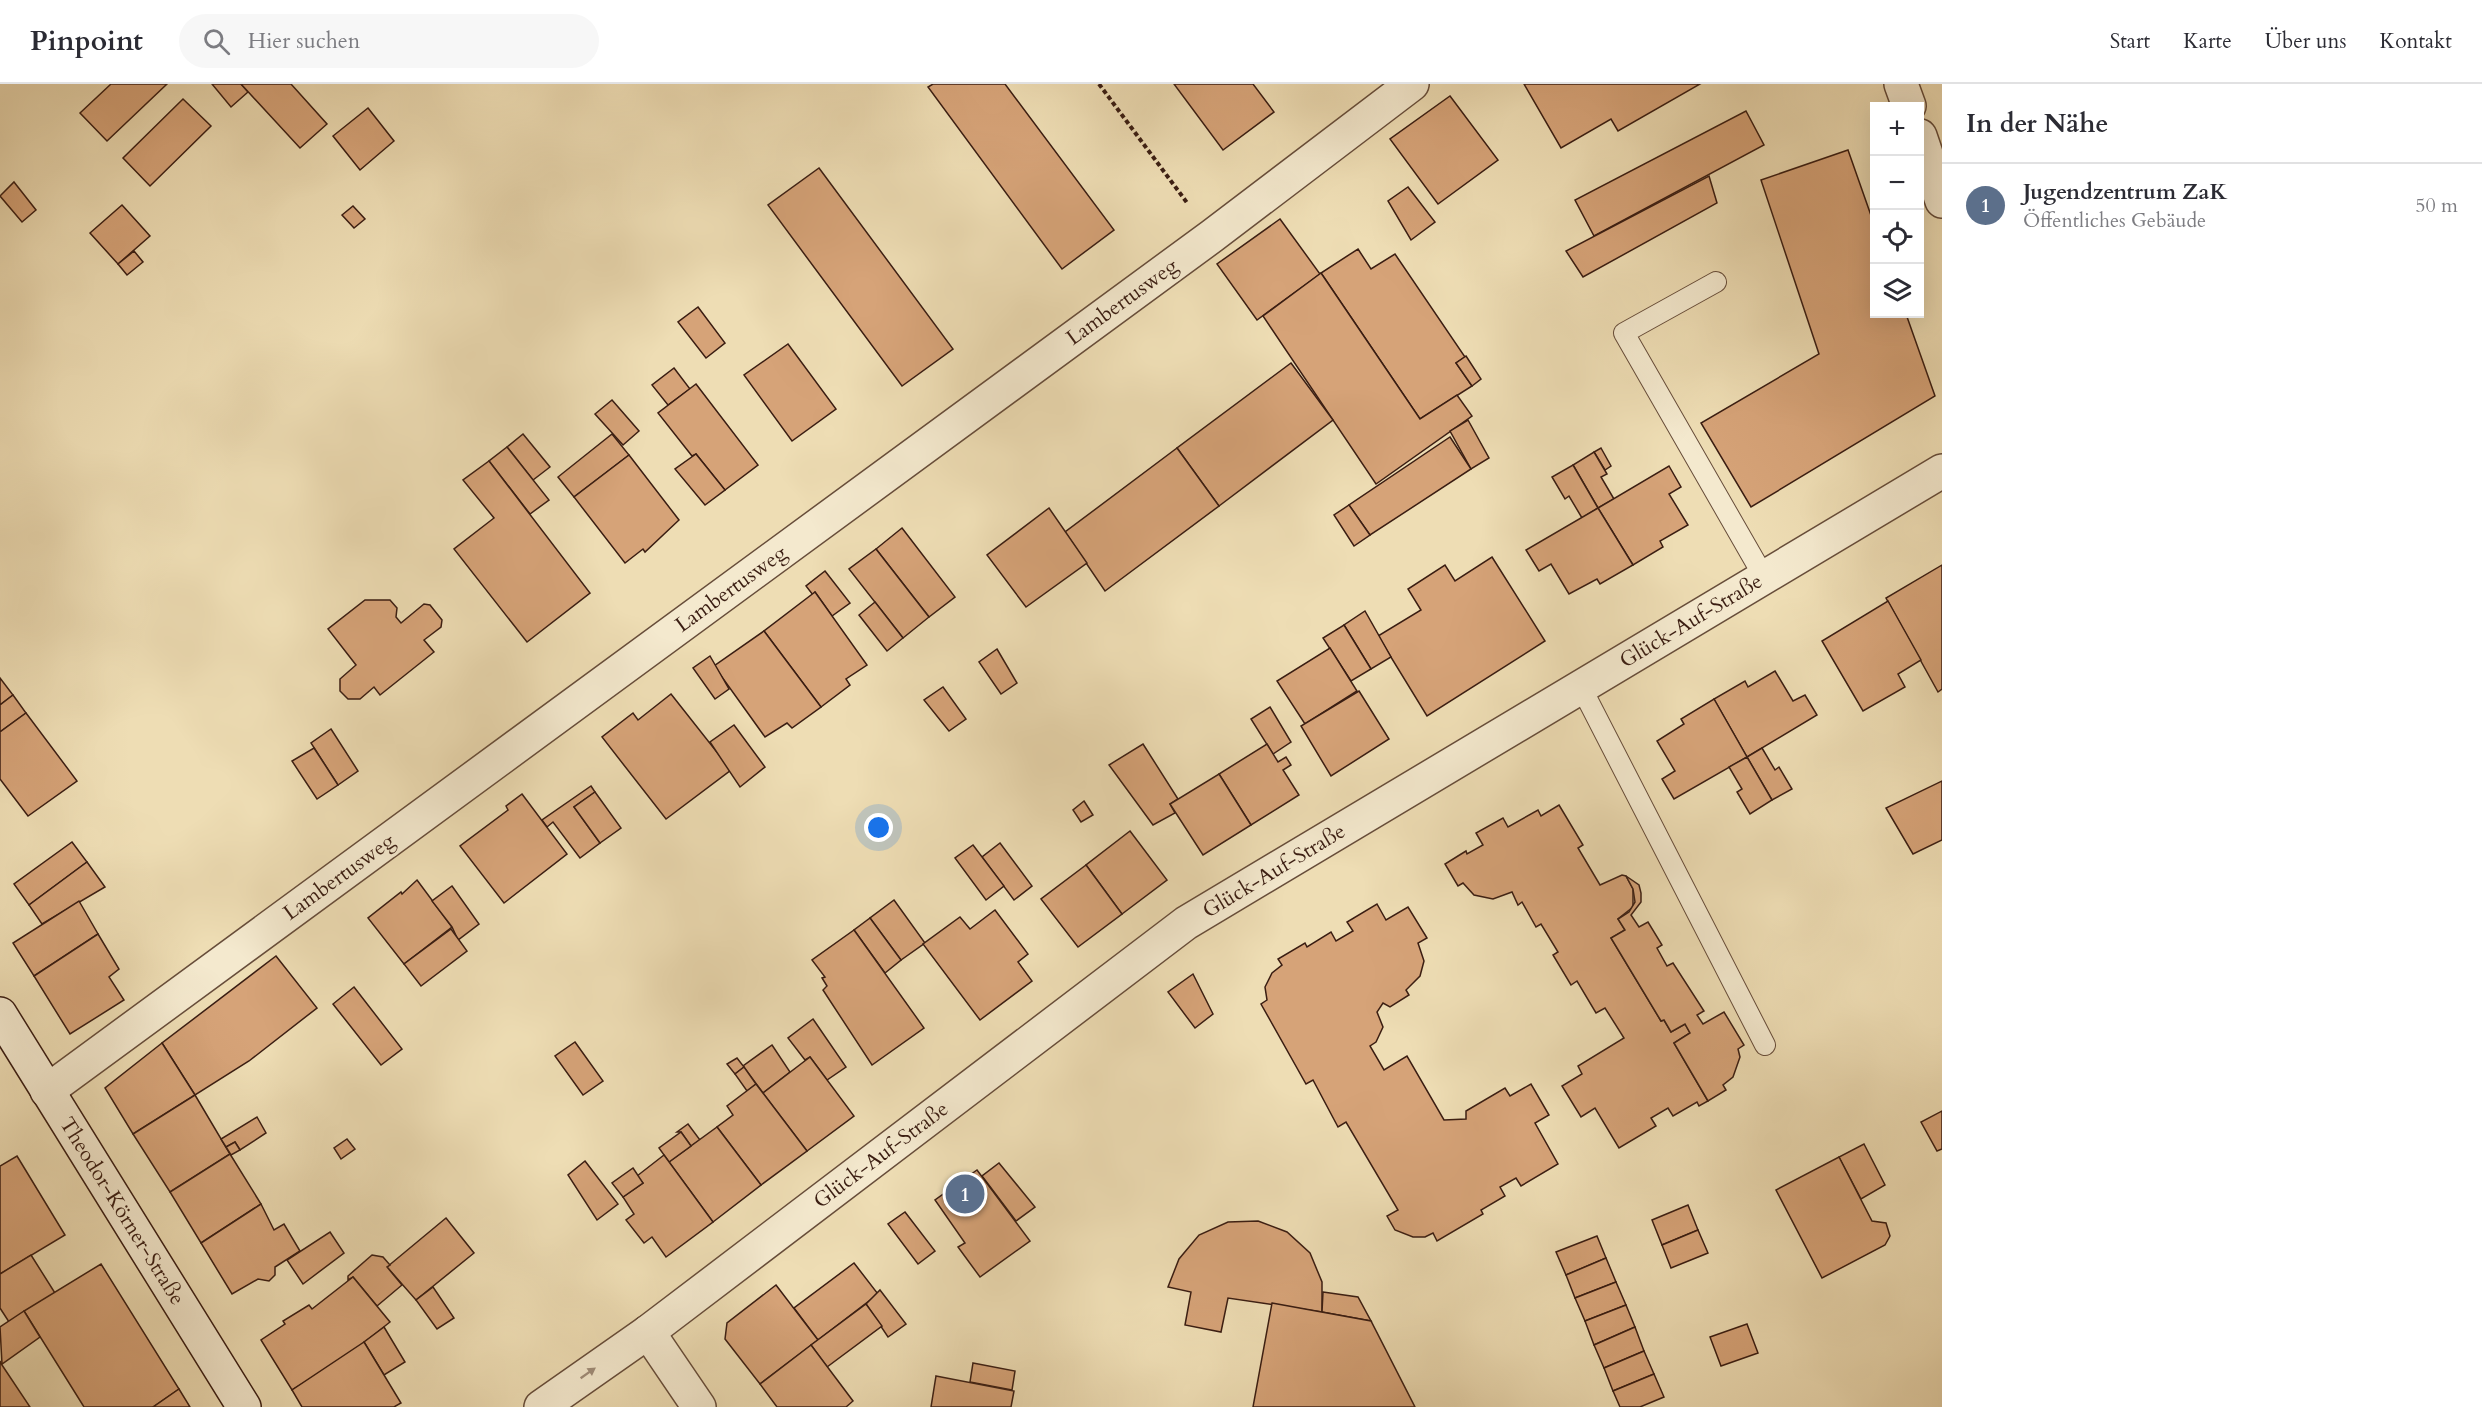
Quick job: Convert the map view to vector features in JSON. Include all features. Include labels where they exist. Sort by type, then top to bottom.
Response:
[{"type":"street","name":"Lambertusweg","points":[[46,1091],[1212,236],[1412,84]]},
{"type":"street","points":[[1901,84],[1908,102]]},
{"type":"street","points":[[1924,148],[1942,201]]},
{"type":"street","name":"Glück-Auf-Straße","points":[[540,1407],[648,1332],[1186,923],[1942,471]]},
{"type":"street","name":"Theodor-Körner-Straße","points":[[0,1014],[244,1407]]},
{"type":"street","points":[[648,1332],[699,1407]]},
{"type":"lane","points":[[1716,282],[1624,333],[1764,577]]},
{"type":"lane","points":[[1581,687],[1765,1045]]},
{"type":"path","points":[[1099,84],[1212,236]]},
{"type":"building","points":[[111,84],[167,84],[107,141],[80,113]]},
{"type":"building","points":[[212,84],[241,84],[248,92],[231,107]]},
{"type":"building","points":[[241,84],[291,84],[327,124],[300,148]]},
{"type":"building","points":[[933,84],[1005,84],[1114,230],[1062,269],[928,87]]},
{"type":"building","points":[[1174,84],[1253,84],[1274,112],[1223,150]]},
{"type":"building","points":[[1524,84],[1700,84],[1618,131],[1611,119],[1561,148]]},
{"type":"building","points":[[1450,96],[1498,160],[1438,204],[1390,139]]},
{"type":"building","points":[[183,99],[211,126],[150,186],[123,158]]},
{"type":"building","points":[[368,108],[394,141],[360,170],[333,136]]},
{"type":"building","points":[[1746,111],[1764,145],[1594,236],[1575,200]]},
{"type":"building","points":[[1848,150],[1870,213],[1870,318],[1907,318],[1935,396],[1751,507],[1701,423],[1819,354],[1761,180]]},
{"type":"building","points":[[819,168],[953,349],[902,386],[768,205]]},
{"type":"building","points":[[1709,176],[1717,203],[1583,277],[1566,251]]},
{"type":"building","points":[[14,182],[36,210],[22,222],[0,196]]},
{"type":"building","points":[[1408,187],[1435,222],[1411,240],[1388,201]]},
{"type":"building","points":[[122,205],[150,236],[118,264],[90,233]]},
{"type":"building","points":[[353,206],[365,219],[354,228],[342,215]]},
{"type":"building","points":[[1280,219],[1320,274],[1257,320],[1217,264]]},
{"type":"building","points":[[1358,249],[1371,269],[1395,254],[1465,357],[1456,363],[1472,386],[1420,419],[1321,273]]},
{"type":"building","points":[[134,251],[143,262],[127,275],[118,264]]},
{"type":"building","points":[[1321,273],[1420,419],[1457,395],[1472,416],[1376,484],[1263,316]]},
{"type":"building","points":[[698,307],[725,343],[706,358],[678,322]]},
{"type":"building","points":[[788,344],[836,409],[792,441],[744,375]]},
{"type":"building","points":[[1466,356],[1481,379],[1472,386],[1456,363]]},
{"type":"building","points":[[1291,363],[1333,420],[1219,506],[1177,448]]},
{"type":"building","points":[[674,368],[690,389],[668,405],[652,385]]},
{"type":"building","points":[[696,384],[758,465],[725,490],[696,454],[692,456],[658,413]]},
{"type":"building","points":[[612,400],[639,431],[623,445],[595,414]]},
{"type":"building","points":[[1468,420],[1489,458],[1471,469],[1450,431]]},
{"type":"building","points":[[523,434],[550,467],[533,480],[507,447]]},
{"type":"building","points":[[612,434],[629,455],[574,497],[558,477]]},
{"type":"building","points":[[1450,437],[1471,469],[1370,535],[1349,505]]},
{"type":"building","points":[[507,447],[549,500],[530,514],[489,461]]},
{"type":"building","points":[[1177,448],[1219,506],[1105,591],[1065,532]]},
{"type":"building","points":[[1601,448],[1611,466],[1605,470],[1594,452]]},
{"type":"building","points":[[1594,452],[1607,474],[1601,477],[1614,499],[1598,508],[1573,465]]},
{"type":"building","points":[[696,454],[725,490],[705,505],[675,469]]},
{"type":"building","points":[[629,455],[679,520],[645,552],[643,549],[625,563],[574,497]]},
{"type":"building","points":[[489,461],[590,593],[527,642],[454,549],[494,518],[463,480]]},
{"type":"building","points":[[1573,465],[1598,508],[1582,518],[1569,496],[1565,499],[1552,477]]},
{"type":"building","points":[[1669,466],[1681,487],[1669,494],[1688,525],[1660,541],[1663,547],[1633,565],[1598,508]]},
{"type":"building","points":[[1349,505],[1370,535],[1354,546],[1334,515]]},
{"type":"building","points":[[1049,508],[1087,563],[1026,607],[987,555]]},
{"type":"building","points":[[1598,508],[1633,565],[1600,584],[1597,579],[1569,594],[1551,564],[1539,571],[1526,550]]},
{"type":"building","points":[[902,528],[955,597],[929,617],[876,549]]},
{"type":"building","points":[[876,549],[929,617],[903,638],[849,569]]},
{"type":"building","points":[[1492,557],[1545,641],[1427,716],[1378,636],[1421,610],[1408,589],[1445,565],[1455,581]]},
{"type":"building","points":[[1942,565],[1942,689],[1938,692],[1886,598]]},
{"type":"building","points":[[825,571],[850,603],[832,616],[815,592],[813,595],[806,586]]},
{"type":"building","points":[[815,592],[867,665],[846,679],[850,685],[821,707],[764,631]]},
{"type":"building","points":[[365,600],[390,600],[397,608],[396,617],[401,623],[424,604],[430,605],[442,620],[441,627],[424,640],[434,652],[380,695],[374,687],[360,699],[348,699],[340,691],[340,679],[356,665],[328,629]]},
{"type":"building","points":[[1888,601],[1921,660],[1898,674],[1905,687],[1863,711],[1822,641]]},
{"type":"building","points":[[875,602],[903,638],[887,651],[859,615]]},
{"type":"building","points":[[1365,611],[1391,657],[1371,669],[1344,625]]},
{"type":"building","points":[[1344,625],[1371,669],[1351,681],[1323,638]]},
{"type":"building","points":[[764,631],[821,707],[792,728],[787,723],[765,737],[714,666]]},
{"type":"building","points":[[1330,648],[1357,691],[1305,724],[1277,681]]},
{"type":"building","points":[[997,649],[1017,683],[1001,694],[979,662]]},
{"type":"building","points":[[710,656],[729,689],[715,699],[693,668]]},
{"type":"building","points":[[1775,671],[1793,701],[1805,695],[1817,715],[1747,757],[1714,699],[1745,681],[1748,687]]},
{"type":"building","points":[[0,678],[13,695],[0,705]]},
{"type":"building","points":[[943,687],[966,719],[949,731],[924,700]]},
{"type":"building","points":[[1359,691],[1389,739],[1331,776],[1301,726]]},
{"type":"building","points":[[671,694],[731,770],[666,819],[602,737],[633,713],[638,720]]},
{"type":"building","points":[[13,695],[26,713],[0,732],[0,705]]},
{"type":"building","points":[[1714,699],[1747,757],[1674,799],[1662,779],[1675,771],[1657,741],[1684,724],[1681,719]]},
{"type":"building","points":[[1270,707],[1291,742],[1273,754],[1251,719]]},
{"type":"building","points":[[26,713],[77,781],[28,816],[0,779],[0,732]]},
{"type":"building","points":[[734,725],[765,767],[740,787],[710,742]]},
{"type":"building","points":[[331,729],[358,771],[338,785],[311,743]]},
{"type":"building","points":[[1143,744],[1178,799],[1170,804],[1175,813],[1153,825],[1109,765]]},
{"type":"building","points":[[1267,744],[1278,762],[1286,757],[1291,765],[1283,770],[1299,795],[1251,825],[1219,774]]},
{"type":"building","points":[[314,748],[338,785],[317,799],[292,761]]},
{"type":"building","points":[[1762,748],[1775,770],[1779,767],[1792,789],[1772,800],[1747,757]]},
{"type":"building","points":[[1747,757],[1772,800],[1750,814],[1737,792],[1742,789],[1729,767]]},
{"type":"building","points":[[1219,774],[1251,825],[1203,855],[1170,804]]},
{"type":"building","points":[[1942,781],[1942,840],[1913,854],[1886,808]]},
{"type":"building","points":[[591,786],[595,792],[574,807],[600,843],[580,858],[553,822],[547,827],[542,820]]},
{"type":"building","points":[[595,792],[621,828],[600,843],[574,807]]},
{"type":"building","points":[[522,794],[567,854],[504,903],[460,846],[508,810],[506,806]]},
{"type":"building","points":[[1084,801],[1093,815],[1081,822],[1073,810]]},
{"type":"building","points":[[1559,805],[1583,845],[1578,848],[1600,885],[1622,875],[1626,876],[1633,889],[1633,907],[1618,919],[1625,930],[1611,938],[1661,1021],[1664,1020],[1671,1032],[1685,1024],[1690,1033],[1674,1043],[1708,1101],[1699,1106],[1697,1102],[1673,1116],[1668,1108],[1651,1118],[1656,1126],[1619,1148],[1595,1108],[1581,1117],[1562,1086],[1582,1074],[1578,1066],[1624,1038],[1605,1008],[1596,1013],[1577,981],[1571,985],[1553,955],[1558,952],[1541,924],[1536,927],[1522,902],[1518,905],[1512,892],[1493,899],[1474,895],[1463,883],[1458,886],[1445,864],[1466,851],[1467,854],[1483,845],[1476,833],[1503,818],[1508,827],[1538,810],[1541,816]]},
{"type":"building","points":[[1130,831],[1167,880],[1122,914],[1086,865]]},
{"type":"building","points":[[72,842],[87,862],[29,905],[14,884]]},
{"type":"building","points":[[1000,843],[1032,886],[1014,900],[982,857]]},
{"type":"building","points":[[973,845],[1004,886],[986,900],[955,858]]},
{"type":"building","points":[[87,862],[105,887],[42,924],[29,905]]},
{"type":"building","points":[[1086,865],[1122,914],[1078,947],[1041,899]]},
{"type":"building","points":[[1626,876],[1639,885],[1641,893],[1641,902],[1631,915],[1639,927],[1648,922],[1662,945],[1657,948],[1667,966],[1673,963],[1704,1011],[1697,1015],[1703,1024],[1724,1012],[1744,1045],[1738,1049],[1740,1057],[1733,1077],[1723,1085],[1726,1090],[1708,1101],[1674,1043],[1690,1033],[1685,1024],[1671,1032],[1664,1020],[1661,1021],[1611,938],[1625,930],[1618,919],[1629,912],[1635,902],[1633,889]]},
{"type":"building","points":[[417,880],[452,927],[404,964],[368,918],[401,892],[402,894]]},
{"type":"building","points":[[452,886],[479,924],[458,940],[452,927],[432,901]]},
{"type":"building","points":[[894,900],[925,943],[901,960],[870,918]]},
{"type":"building","points":[[79,901],[98,934],[34,976],[13,943]]},
{"type":"building","points":[[1377,904],[1386,920],[1408,907],[1427,938],[1418,943],[1424,961],[1420,976],[1406,990],[1409,995],[1390,1007],[1383,1003],[1377,1012],[1383,1027],[1376,1042],[1370,1046],[1384,1070],[1407,1056],[1444,1120],[1466,1119],[1466,1111],[1505,1088],[1510,1096],[1531,1084],[1549,1115],[1535,1123],[1558,1164],[1521,1186],[1516,1178],[1500,1187],[1505,1196],[1481,1210],[1483,1214],[1437,1241],[1433,1233],[1425,1237],[1413,1237],[1395,1230],[1387,1216],[1398,1210],[1346,1122],[1338,1127],[1313,1080],[1306,1084],[1261,1004],[1267,1000],[1265,987],[1272,973],[1282,965],[1278,959],[1305,943],[1307,947],[1331,932],[1336,941],[1353,931],[1347,922]]},
{"type":"building","points":[[995,910],[1028,954],[1018,962],[1032,981],[980,1020],[923,944],[960,917],[970,929]]},
{"type":"building","points":[[870,918],[901,960],[885,973],[854,930]]},
{"type":"building","points":[[451,929],[467,951],[421,986],[404,964]]},
{"type":"building","points":[[854,930],[924,1028],[872,1065],[823,990],[827,986],[822,978],[825,977],[812,960]]},
{"type":"building","points":[[98,934],[119,969],[109,977],[124,1000],[70,1034],[34,976]]},
{"type":"building","points":[[276,956],[317,1008],[249,1061],[195,1095],[162,1043]]},
{"type":"building","points":[[1193,974],[1213,1014],[1195,1028],[1168,992]]},
{"type":"building","points":[[354,987],[402,1049],[381,1065],[333,1004]]},
{"type":"building","points":[[813,1019],[846,1067],[827,1080],[810,1057],[805,1060],[788,1038]]},
{"type":"building","points":[[575,1042],[603,1081],[583,1095],[555,1056]]},
{"type":"building","points":[[162,1043],[195,1095],[133,1134],[105,1088]]},
{"type":"building","points":[[772,1045],[790,1072],[763,1093],[743,1066]]},
{"type":"building","points":[[810,1057],[854,1116],[807,1151],[763,1093]]},
{"type":"building","points":[[737,1058],[744,1067],[735,1074],[727,1064]]},
{"type":"building","points":[[744,1067],[756,1084],[747,1091],[735,1074]]},
{"type":"building","points":[[756,1084],[807,1151],[761,1185],[717,1127],[733,1115],[727,1106]]},
{"type":"building","points":[[195,1095],[230,1154],[170,1192],[133,1134]]},
{"type":"building","points":[[1942,1111],[1942,1149],[1937,1151],[1921,1122]]},
{"type":"building","points":[[257,1117],[266,1133],[240,1150],[235,1142],[226,1147],[221,1139]]},
{"type":"building","points":[[688,1124],[700,1140],[691,1146],[681,1132],[677,1132]]},
{"type":"building","points":[[717,1127],[761,1185],[713,1222],[669,1162]]},
{"type":"building","points":[[681,1132],[691,1146],[669,1162],[659,1148]]},
{"type":"building","points":[[347,1139],[355,1149],[341,1159],[334,1148]]},
{"type":"building","points":[[235,1142],[240,1150],[231,1155],[226,1147]]},
{"type":"building","points":[[1864,1144],[1885,1185],[1861,1199],[1839,1157]]},
{"type":"building","points":[[230,1154],[261,1204],[201,1243],[170,1192]]},
{"type":"building","points":[[664,1155],[713,1222],[666,1257],[652,1237],[644,1243],[626,1220],[634,1214],[623,1197],[643,1183],[637,1176]]},
{"type":"building","points":[[17,1156],[65,1235],[0,1274],[0,1166]]},
{"type":"building","points":[[1839,1157],[1872,1221],[1886,1223],[1890,1236],[1885,1245],[1822,1278],[1776,1190]]},
{"type":"building","points":[[585,1161],[618,1204],[597,1220],[568,1175]]},
{"type":"building","points":[[999,1163],[1035,1207],[1016,1221],[982,1176]]},
{"type":"building","points":[[633,1168],[643,1183],[623,1197],[612,1183]]},
{"type":"building","points":[[977,1170],[1030,1241],[980,1277],[958,1247],[965,1243],[935,1200]]},
{"type":"building","points":[[261,1204],[274,1230],[284,1224],[300,1251],[275,1267],[275,1275],[269,1281],[258,1279],[232,1294],[201,1243]]},
{"type":"building","points":[[1688,1205],[1698,1230],[1662,1245],[1652,1220]]},
{"type":"building","points":[[905,1212],[935,1251],[918,1264],[888,1224]]},
{"type":"building","points":[[446,1218],[474,1253],[416,1300],[387,1267]]},
{"type":"building","points":[[1258,1221],[1287,1232],[1310,1253],[1322,1282],[1322,1312],[1228,1298],[1221,1332],[1185,1325],[1191,1292],[1168,1287],[1179,1259],[1199,1235],[1228,1222]]},
{"type":"building","points":[[1698,1230],[1708,1253],[1671,1268],[1662,1245]]},
{"type":"building","points":[[330,1232],[344,1253],[303,1284],[287,1260]]},
{"type":"building","points":[[1597,1236],[1606,1258],[1566,1275],[1556,1252]]},
{"type":"building","points":[[31,1255],[55,1293],[9,1322],[0,1308],[0,1274]]},
{"type":"building","points":[[372,1255],[383,1257],[390,1265],[387,1267],[402,1285],[377,1306],[353,1277],[348,1280],[348,1276]]},
{"type":"building","points":[[1606,1258],[1616,1282],[1575,1298],[1566,1275]]},
{"type":"building","points":[[854,1263],[878,1294],[818,1340],[794,1308]]},
{"type":"building","points":[[101,1264],[179,1389],[153,1407],[84,1407],[24,1311]]},
{"type":"building","points":[[353,1277],[390,1322],[342,1360],[292,1390],[261,1340],[285,1324],[283,1321],[309,1305],[312,1309]]},
{"type":"building","points":[[1616,1282],[1626,1305],[1585,1321],[1575,1298]]},
{"type":"building","points":[[776,1285],[818,1340],[760,1384],[725,1339],[727,1323]]},
{"type":"building","points":[[433,1287],[454,1318],[437,1329],[416,1300]]},
{"type":"building","points":[[880,1290],[906,1324],[888,1337],[866,1304]]},
{"type":"building","points":[[1323,1292],[1358,1297],[1371,1321],[1322,1312]]},
{"type":"building","points":[[1272,1303],[1371,1321],[1415,1407],[1253,1407]]},
{"type":"building","points":[[866,1304],[882,1326],[827,1367],[811,1345]]},
{"type":"building","points":[[1626,1305],[1635,1327],[1594,1345],[1585,1321]]},
{"type":"building","points":[[24,1311],[40,1337],[2,1364],[0,1327]]},
{"type":"building","points":[[1747,1324],[1758,1353],[1721,1366],[1710,1337]]},
{"type":"building","points":[[384,1327],[405,1362],[384,1375],[364,1342]]},
{"type":"building","points":[[1635,1327],[1644,1351],[1604,1368],[1594,1345]]},
{"type":"building","points":[[364,1342],[401,1403],[394,1407],[302,1407],[292,1390]]},
{"type":"building","points":[[811,1345],[853,1401],[846,1407],[777,1407],[760,1384]]},
{"type":"building","points":[[1644,1351],[1654,1374],[1613,1391],[1604,1368]]},
{"type":"building","points":[[0,1361],[2,1365],[30,1407],[0,1407]]},
{"type":"building","points":[[973,1363],[1015,1371],[1012,1390],[970,1382]]},
{"type":"building","points":[[1654,1374],[1664,1397],[1640,1407],[1620,1407],[1613,1391]]},
{"type":"building","points":[[936,1376],[1014,1391],[1011,1407],[931,1407]]},
{"type":"building","points":[[179,1389],[190,1407],[153,1407]]},
{"type":"place","name":"Jugendzentrum ZaK","points":[[965,1194]]}]
